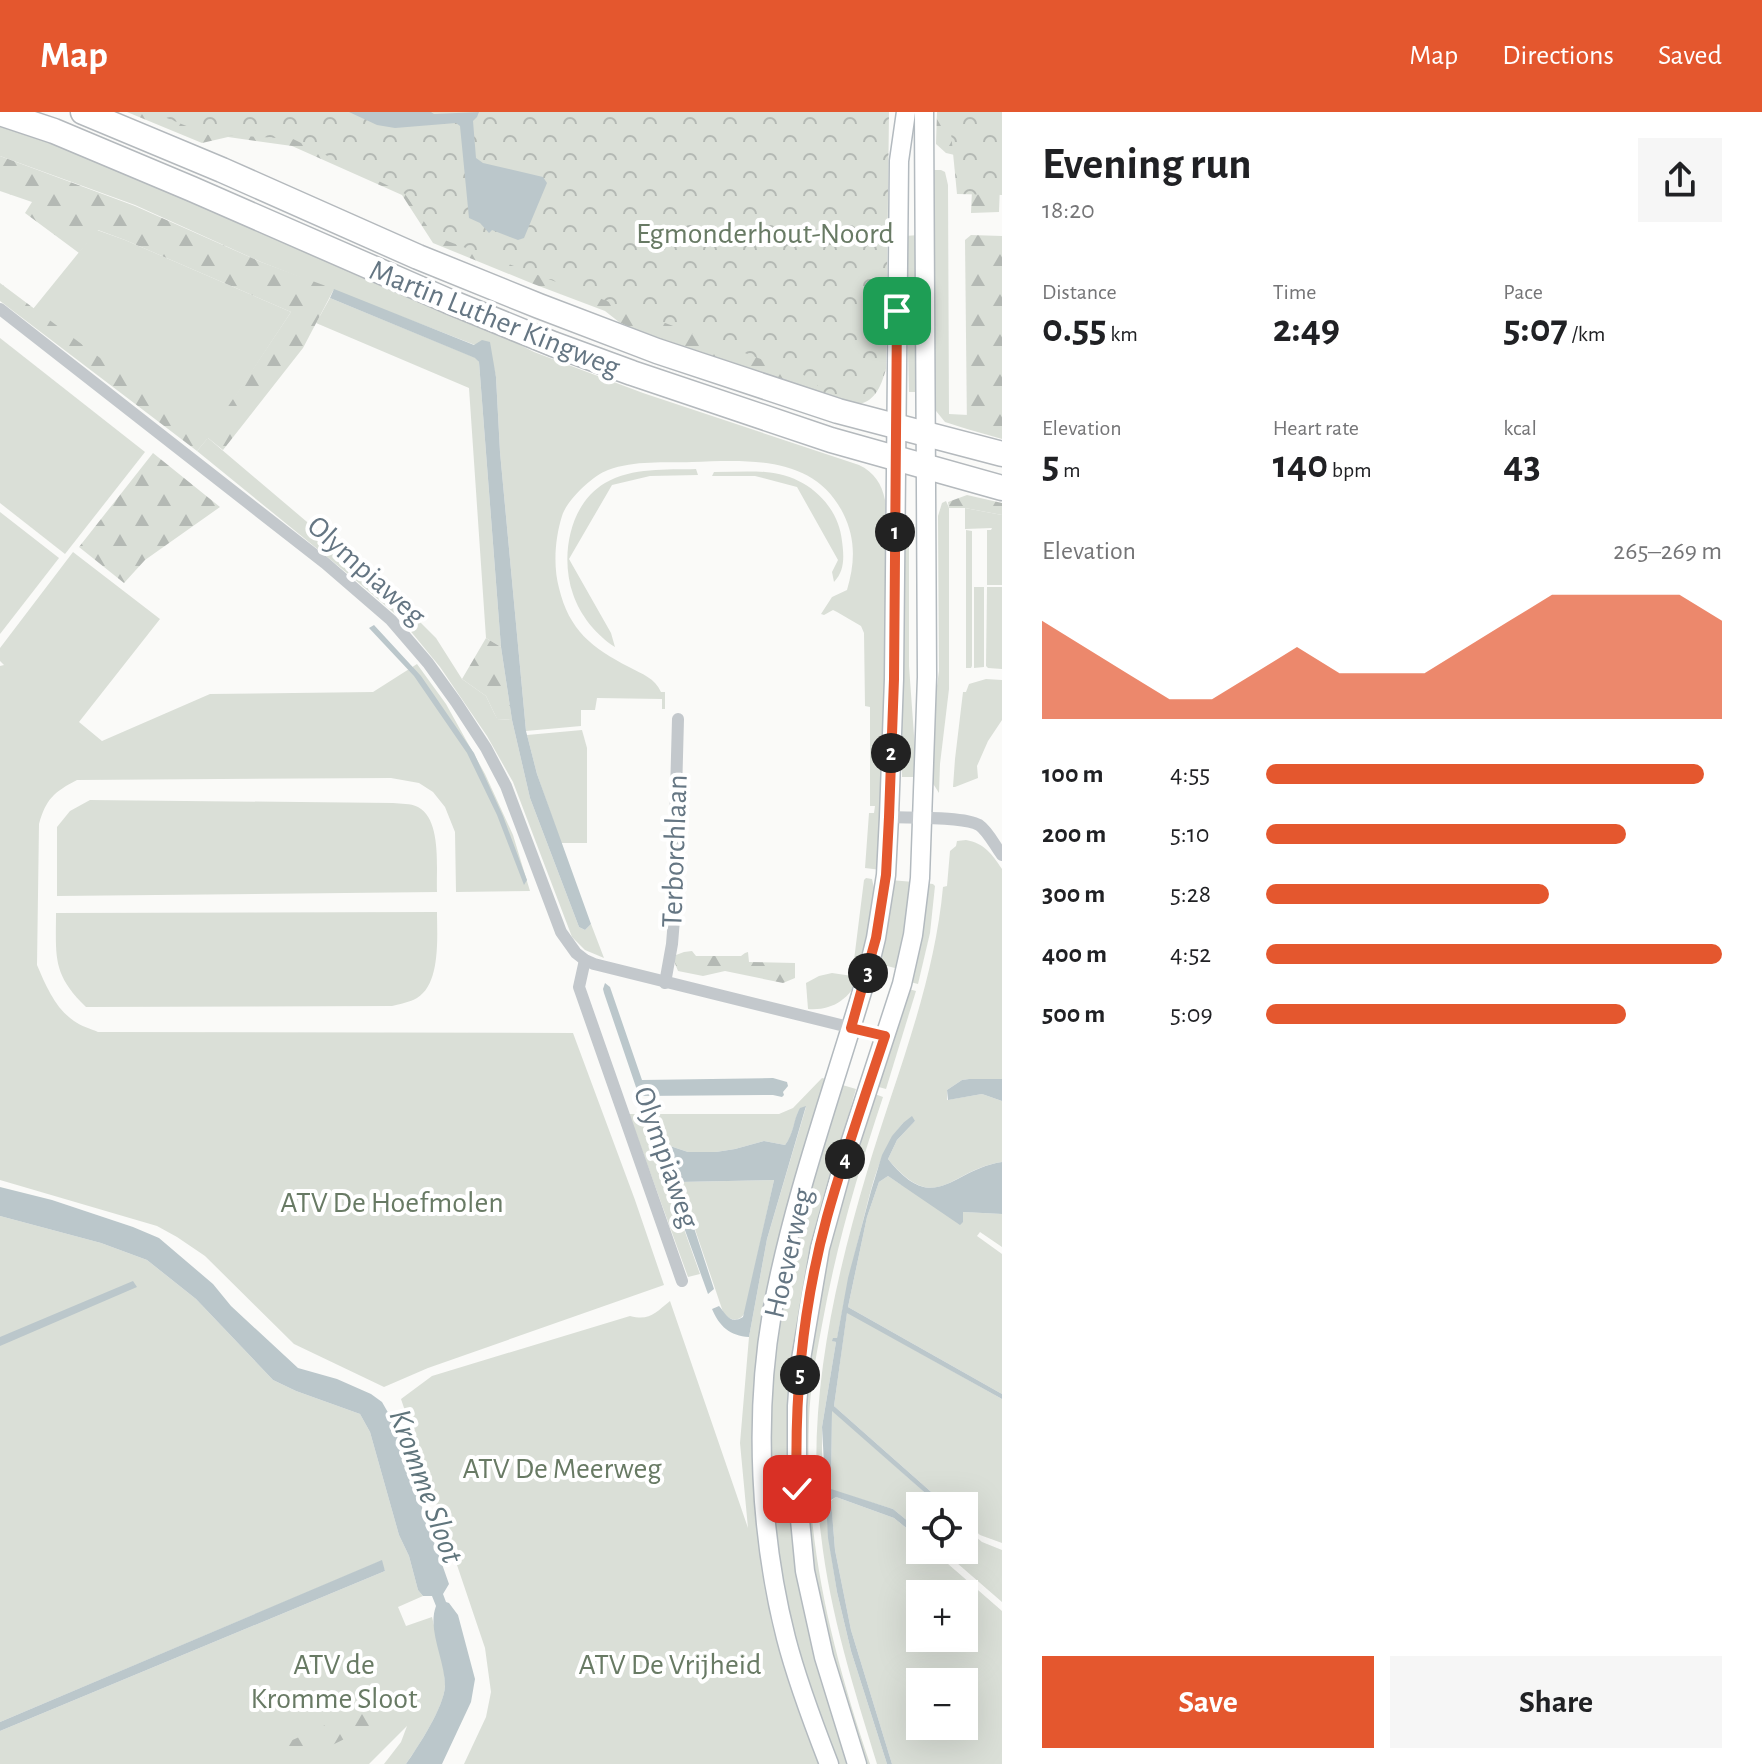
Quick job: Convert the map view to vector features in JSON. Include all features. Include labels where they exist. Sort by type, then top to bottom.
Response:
[{"type":"highway","name":"Martin Luther Kingweg","points":[[83,112],[456,273],[657,351],[810,402],[1002,454]]},
{"type":"highway","name":"Martin Luther Kingweg","points":[[0,113],[82,142],[553,344],[817,435],[1002,488]]},
{"type":"highway","points":[[222,170],[269,175]]},
{"type":"highway","points":[[410,238],[456,273]]},
{"type":"main road","points":[[851,1028],[876,938],[886,875],[894,679],[899,161],[906,112]]},
{"type":"main road","points":[[885,1036],[902,984],[913,935],[920,878],[927,677],[924,112]]},
{"type":"main road","name":"Hoeverweg","points":[[829,1764],[806,1706],[776,1590],[765,1506],[762,1424],[770,1328],[784,1257],[796,1206],[851,1028]]},
{"type":"main road","name":"Hoeverweg","points":[[857,1764],[824,1657],[805,1571],[797,1489],[797,1406],[810,1298],[827,1219],[885,1036]]},
{"type":"street","name":"Olympiaweg","points":[[0,309],[373,603],[440,678],[486,748],[515,808],[561,932],[585,960],[579,987],[682,1281]]},
{"type":"street","name":"Terborchlaan","points":[[665,983],[675,907],[678,719]]},
{"type":"street","points":[[889,817],[975,823],[982,827],[1002,855]]},
{"type":"street","points":[[585,960],[665,983],[885,1036]]},
{"type":"green space","name":"Egmonderhout-Noord","points":[[127,112],[214,112],[879,165],[888,171],[884,206],[824,398],[667,345],[619,322],[605,311],[433,243],[402,195],[292,146],[228,137],[202,143]]},
{"type":"green space","name":"Egmonderhout-Noord","points":[[152,112],[889,112],[886,369],[877,391],[869,400],[850,404],[824,398],[814,379],[434,236],[405,194],[293,139],[228,135],[216,138]]},
{"type":"green space","points":[[937,112],[1002,112],[999,212],[971,213],[972,190],[959,156],[946,153],[936,144]]},
{"type":"green space","points":[[949,112],[1002,112],[1002,195],[957,194]]},
{"type":"green space","points":[[0,122],[85,152],[485,330],[487,328],[534,352],[869,471],[882,489],[885,500],[881,870],[865,868],[869,813],[874,813],[875,806],[870,806],[870,707],[865,706],[864,633],[861,626],[833,610],[821,614],[832,597],[847,590],[853,561],[852,542],[843,513],[815,480],[778,465],[735,461],[629,465],[608,470],[588,483],[565,510],[558,533],[556,571],[563,603],[576,626],[593,645],[648,677],[661,692],[665,692],[665,709],[662,709],[662,699],[597,698],[595,710],[581,710],[581,726],[526,731],[496,377],[491,356],[475,345],[261,262],[135,205],[0,156]]},
{"type":"green space","points":[[0,156],[135,206],[261,262],[334,289],[303,348],[223,450],[208,438],[197,451],[0,301],[0,283],[207,438],[291,312],[98,230],[79,253],[25,213],[32,202],[0,191]]},
{"type":"green space","points":[[930,170],[945,172],[948,185],[949,414],[968,415],[967,429],[945,422],[932,406]]},
{"type":"green space","points":[[97,230],[291,312],[208,438],[392,594],[436,638],[462,679],[486,696],[497,719],[512,720],[530,798],[579,927],[585,930],[591,924],[604,958],[585,950],[572,937],[513,782],[487,736],[440,667],[399,617],[197,451],[207,439],[33,309]]},
{"type":"green space","points":[[919,235],[920,392],[909,392],[905,236]]},
{"type":"green space","points":[[971,235],[1002,236],[1002,439],[967,429],[965,240]]},
{"type":"green space","points":[[330,298],[476,358],[479,362],[501,647],[486,638],[469,388],[316,323]]},
{"type":"green space","points":[[0,338],[145,452],[65,554],[0,503]]},
{"type":"green space","points":[[153,453],[220,507],[145,560],[124,583],[79,547]]},
{"type":"green space","points":[[696,469],[698,475],[650,476],[612,485],[569,559],[611,633],[615,647],[590,624],[573,594],[567,564],[576,518],[593,492],[616,478],[650,470]]},
{"type":"green space","points":[[714,472],[779,474],[805,484],[816,493],[834,514],[839,527],[843,558],[838,578],[834,582],[832,572],[838,560],[797,487],[755,476],[712,476]]},
{"type":"green space","points":[[967,495],[1002,503],[1002,515],[949,508],[948,502]]},
{"type":"green space","points":[[946,501],[949,508],[949,689],[939,793],[932,782],[928,753],[939,671],[938,516],[942,503]]},
{"type":"green space","points":[[965,508],[1002,515],[1002,585],[987,585],[987,530],[992,528],[965,529]]},
{"type":"green space","points":[[0,512],[59,558],[0,634]]},
{"type":"green space","points":[[905,520],[909,521],[909,666],[917,777],[902,777]]},
{"type":"green space","points":[[966,530],[972,531],[971,668],[966,668]]},
{"type":"green space","name":"ATV De Hoefmolen","points":[[73,552],[160,619],[79,722],[102,741],[210,694],[373,692],[417,664],[446,704],[485,774],[513,835],[530,891],[456,892],[455,832],[445,807],[433,792],[419,783],[391,778],[77,780],[52,797],[39,824],[37,965],[61,1010],[77,1023],[98,1032],[573,1033],[664,1285],[428,1368],[384,1387],[294,1344],[205,1256],[157,1226],[0,1180],[0,666],[4,665],[0,661],[0,648]]},
{"type":"green space","points":[[974,587],[984,587],[984,667],[974,668]]},
{"type":"green space","points":[[987,587],[1002,587],[1002,669],[986,666]]},
{"type":"green space","points":[[486,638],[501,647],[512,720],[497,719],[486,696],[462,679]]},
{"type":"green space","points":[[986,679],[1002,680],[1002,720],[977,766],[978,778],[953,787],[963,692],[969,684]]},
{"type":"green space","points":[[582,730],[587,748],[587,843],[561,843],[527,735]]},
{"type":"green space","points":[[90,800],[412,805],[426,813],[431,822],[437,858],[437,892],[57,896],[57,827],[70,811]]},
{"type":"green space","points":[[966,840],[987,850],[1002,869],[1002,1079],[962,1080],[947,1090],[947,1100],[982,1094],[1002,1101],[1002,1162],[984,1166],[944,1185],[932,1188],[919,1185],[888,1159],[897,1140],[915,1121],[903,1123],[895,1134],[873,1182],[837,1339],[833,1341],[836,1342],[822,1427],[829,1541],[837,1592],[851,1651],[887,1764],[877,1764],[844,1651],[825,1564],[817,1489],[819,1397],[843,1261],[867,1172],[922,996],[943,887],[947,886],[950,851],[957,841]]},
{"type":"green space","points":[[866,878],[872,879],[874,888],[863,971],[853,968]]},
{"type":"green space","points":[[890,880],[914,882],[899,969],[875,963]]},
{"type":"green space","points":[[924,883],[935,886],[930,933],[918,984],[906,981]]},
{"type":"green space","points":[[437,912],[436,959],[430,982],[417,998],[392,1006],[86,1007],[67,985],[58,964],[56,913]]},
{"type":"green space","points":[[692,951],[696,956],[741,956],[748,952],[749,962],[795,963],[795,978],[783,983],[725,971],[703,976],[678,971],[674,961],[676,955]]},
{"type":"green space","points":[[832,973],[859,977],[851,992],[839,1002],[825,1008],[808,1009],[806,983]]},
{"type":"green space","points":[[905,988],[916,991],[886,1089],[875,1086]]},
{"type":"green space","points":[[822,1078],[831,1080],[775,1280],[762,1525],[823,1764],[464,1764],[486,1717],[491,1692],[485,1648],[401,1399],[432,1376],[630,1316],[647,1317],[670,1301],[748,1528],[740,1443],[749,1337],[767,1239],[806,1107],[798,1112],[785,1145],[764,1141],[716,1152],[688,1152],[670,1146],[663,1139],[656,1121],[647,1125],[700,1274],[688,1277],[629,1114],[779,1114],[793,1108]]},
{"type":"green space","points":[[839,1084],[856,1089],[813,1238],[791,1474],[852,1764],[835,1764],[800,1666],[774,1539],[769,1468],[769,1410],[784,1286]]},
{"type":"green space","points":[[872,1093],[883,1097],[856,1182],[834,1267],[816,1360],[809,1421],[811,1509],[816,1552],[833,1637],[870,1764],[860,1764],[809,1569],[801,1402],[821,1268]]},
{"type":"green space","points":[[888,1176],[963,1212],[1002,1214],[1002,1247],[980,1232],[977,1236],[1002,1254],[1002,1394],[848,1307],[867,1217],[879,1182]]},
{"type":"green space","points":[[774,1180],[745,1312],[740,1318],[731,1319],[723,1312],[679,1182]]},
{"type":"green space","name":"ATV de Kromme Sloot","points":[[0,1216],[101,1243],[147,1260],[196,1299],[273,1380],[360,1414],[370,1432],[399,1535],[409,1556],[418,1590],[423,1596],[398,1607],[406,1626],[432,1617],[444,1668],[445,1685],[441,1704],[406,1764],[384,1764],[401,1742],[407,1726],[369,1764],[0,1764],[0,1731],[385,1571],[381,1561],[0,1722]]},
{"type":"green space","points":[[847,1312],[1002,1399],[1002,1543],[978,1533],[978,1492],[931,1492],[834,1406]]},
{"type":"green space","points":[[832,1410],[924,1492],[906,1492],[906,1520],[893,1509],[831,1490]]},
{"type":"green space","points":[[836,1497],[894,1518],[906,1528],[906,1564],[948,1564],[966,1580],[906,1580],[906,1652],[978,1652],[978,1590],[1002,1611],[1002,1764],[892,1764],[851,1630],[835,1550],[831,1501]]},
{"type":"green space","points":[[978,1539],[1002,1550],[1002,1602],[958,1564],[978,1564]]},
{"type":"green space","points":[[400,1691],[395,1714],[306,1758],[309,1764],[284,1764],[275,1748]]},
{"type":"shaded area","points":[[349,112],[479,112],[473,121],[476,158],[483,163],[543,177],[547,183],[524,238],[518,240],[492,230],[489,233],[480,223],[469,218],[460,126],[456,123],[395,128],[377,125]]},
{"type":"shaded area","points":[[334,289],[474,345],[482,340],[490,342],[496,377],[526,731],[537,774],[591,924],[585,930],[579,927],[530,798],[512,720],[501,647],[479,362],[330,298]]},
{"type":"shaded area","points":[[374,625],[421,676],[474,753],[503,816],[527,880],[524,885],[497,815],[467,753],[414,676],[369,628]]},
{"type":"shaded area","points":[[605,983],[610,987],[642,1080],[773,1078],[787,1082],[784,1095],[639,1096],[604,993]]},
{"type":"shaded area","points":[[969,1079],[1002,1079],[1002,1101],[982,1094],[948,1100],[947,1090]]},
{"type":"shaded area","points":[[806,1106],[767,1239],[749,1337],[736,1335],[722,1325],[712,1309],[719,1306],[735,1320],[743,1317],[774,1180],[679,1182],[714,1289],[708,1294],[647,1125],[656,1121],[663,1139],[670,1146],[688,1152],[716,1152],[764,1141],[785,1145],[800,1108]]},
{"type":"shaded area","points":[[912,1116],[915,1121],[897,1140],[888,1159],[904,1176],[932,1188],[1002,1162],[1002,1214],[963,1212],[960,1225],[888,1176],[879,1182],[867,1217],[848,1307],[1002,1394],[1002,1399],[847,1313],[834,1406],[931,1492],[924,1492],[832,1411],[831,1489],[893,1509],[906,1520],[906,1528],[894,1518],[836,1497],[831,1500],[835,1550],[851,1630],[892,1764],[887,1764],[851,1651],[837,1592],[828,1538],[822,1427],[836,1342],[832,1341],[837,1338],[848,1278],[871,1191],[882,1155],[903,1123]]},
{"type":"shaded area","points":[[0,1187],[52,1200],[159,1238],[213,1284],[231,1306],[298,1368],[337,1379],[382,1402],[390,1416],[449,1584],[443,1594],[458,1615],[475,1679],[471,1702],[442,1764],[406,1764],[430,1726],[444,1695],[444,1676],[434,1625],[436,1606],[432,1596],[423,1596],[418,1590],[370,1432],[360,1414],[273,1380],[196,1299],[147,1260],[101,1243],[0,1216]]},
{"type":"shaded area","points":[[133,1281],[137,1287],[0,1346],[0,1337]]},
{"type":"shaded area","points":[[382,1560],[385,1571],[0,1731],[0,1722]]},
{"type":"route","points":[[797,1489],[797,1406],[810,1298],[827,1219],[885,1036],[851,1028],[876,938],[886,875],[894,679],[897,311]]},
{"type":"park label","name":"ATV De Meerweg","points":[[562,1468]]},
{"type":"park label","name":"ATV De Vrijheid","points":[[670,1664]]},
{"type":"water label","name":"Kromme Sloot","points":[[427,1486]]}]
